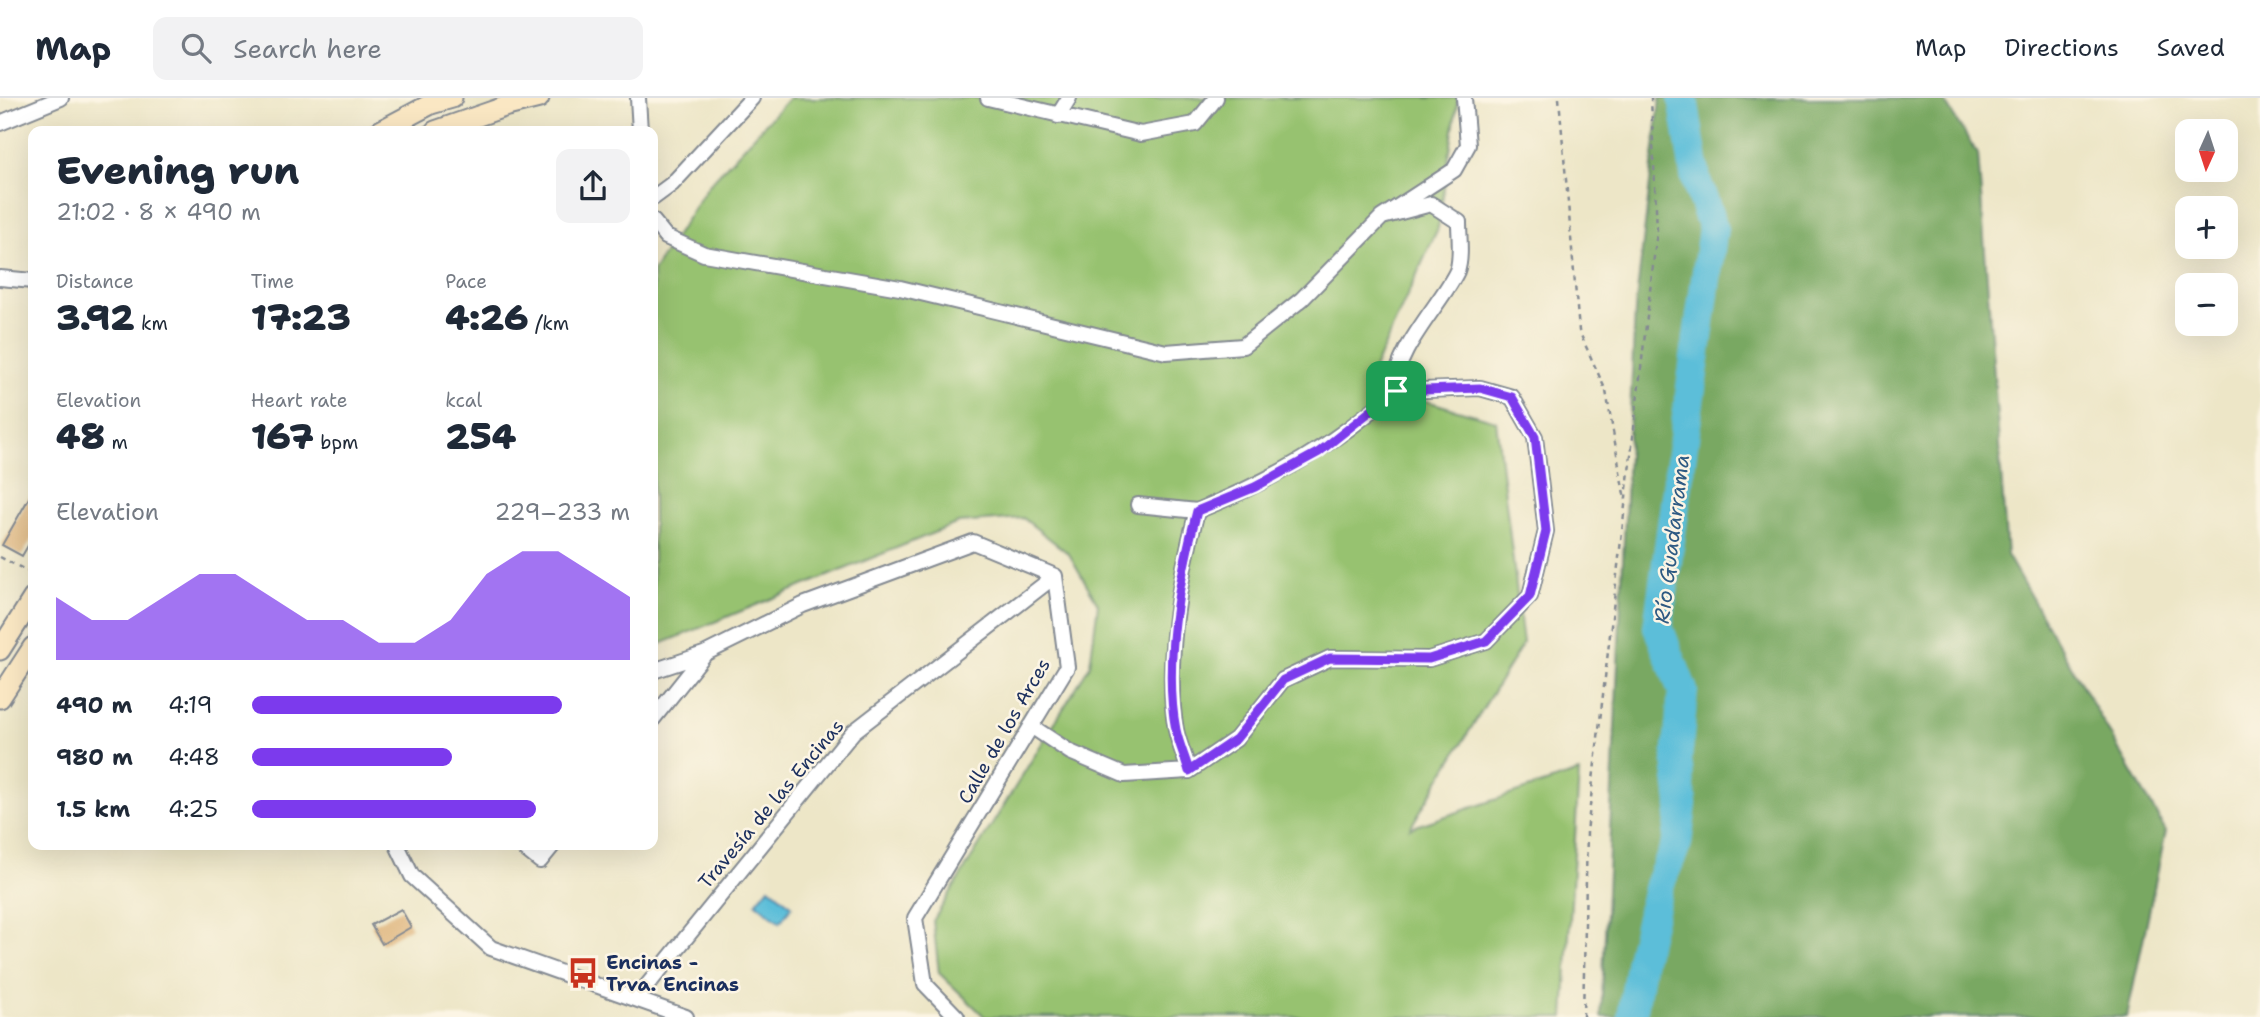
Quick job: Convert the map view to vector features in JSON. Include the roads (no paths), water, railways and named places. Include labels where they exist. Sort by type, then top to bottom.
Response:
[{"type":"street","points":[[0,123],[61,98]]},
{"type":"street","points":[[389,126],[431,104],[452,98]]},
{"type":"street","points":[[449,126],[539,98]]},
{"type":"street","points":[[638,98],[640,126]]},
{"type":"street","points":[[658,194],[672,184],[752,98]]},
{"type":"street","points":[[988,98],[1141,134],[1195,124],[1216,98]]},
{"type":"street","points":[[1058,116],[1069,98]]},
{"type":"street","points":[[658,227],[666,237],[704,254],[900,288],[1166,352],[1243,346],[1302,299],[1382,217],[1454,170],[1468,145],[1464,98]]},
{"type":"street","points":[[1382,217],[1431,204],[1460,222],[1458,269],[1420,326],[1394,380],[1396,391]]},
{"type":"street","points":[[0,278],[28,281]]},
{"type":"street","points":[[1031,726],[1070,752],[1124,775],[1189,771],[1236,739],[1283,680],[1330,658],[1429,659],[1486,641],[1530,596],[1546,531],[1535,437],[1512,397],[1480,388],[1396,391],[1319,452],[1255,487],[1197,511],[1138,505]]},
{"type":"street","points":[[1189,771],[1176,729],[1172,654],[1185,556],[1197,511]]},
{"type":"street","points":[[658,669],[704,654],[803,605],[973,542],[1055,576]]},
{"type":"street","name":"Calle de los Arces","points":[[957,1017],[925,984],[915,918],[1067,667],[1055,576]]},
{"type":"street","name":"Travesía de las Encinas","points":[[637,998],[853,732],[1055,576]]},
{"type":"street","points":[[0,650],[28,606]]},
{"type":"street","points":[[658,713],[704,654]]},
{"type":"street","points":[[0,698],[28,655]]},
{"type":"street","points":[[399,850],[411,876],[491,948],[686,1017]]},
{"type":"street","points":[[526,850],[540,861],[549,850]]},
{"type":"water","points":[[769,887],[792,906],[780,922],[756,903]]},
{"type":"waterway","name":"Río Guadarrama","points":[[1632,1017],[1641,959],[1659,885],[1677,843],[1682,804],[1677,760],[1683,691],[1658,627],[1713,228],[1696,180],[1683,98]]},
{"type":"place","name":"Encinas - Trva. Encinas","points":[[583,973]]}]
